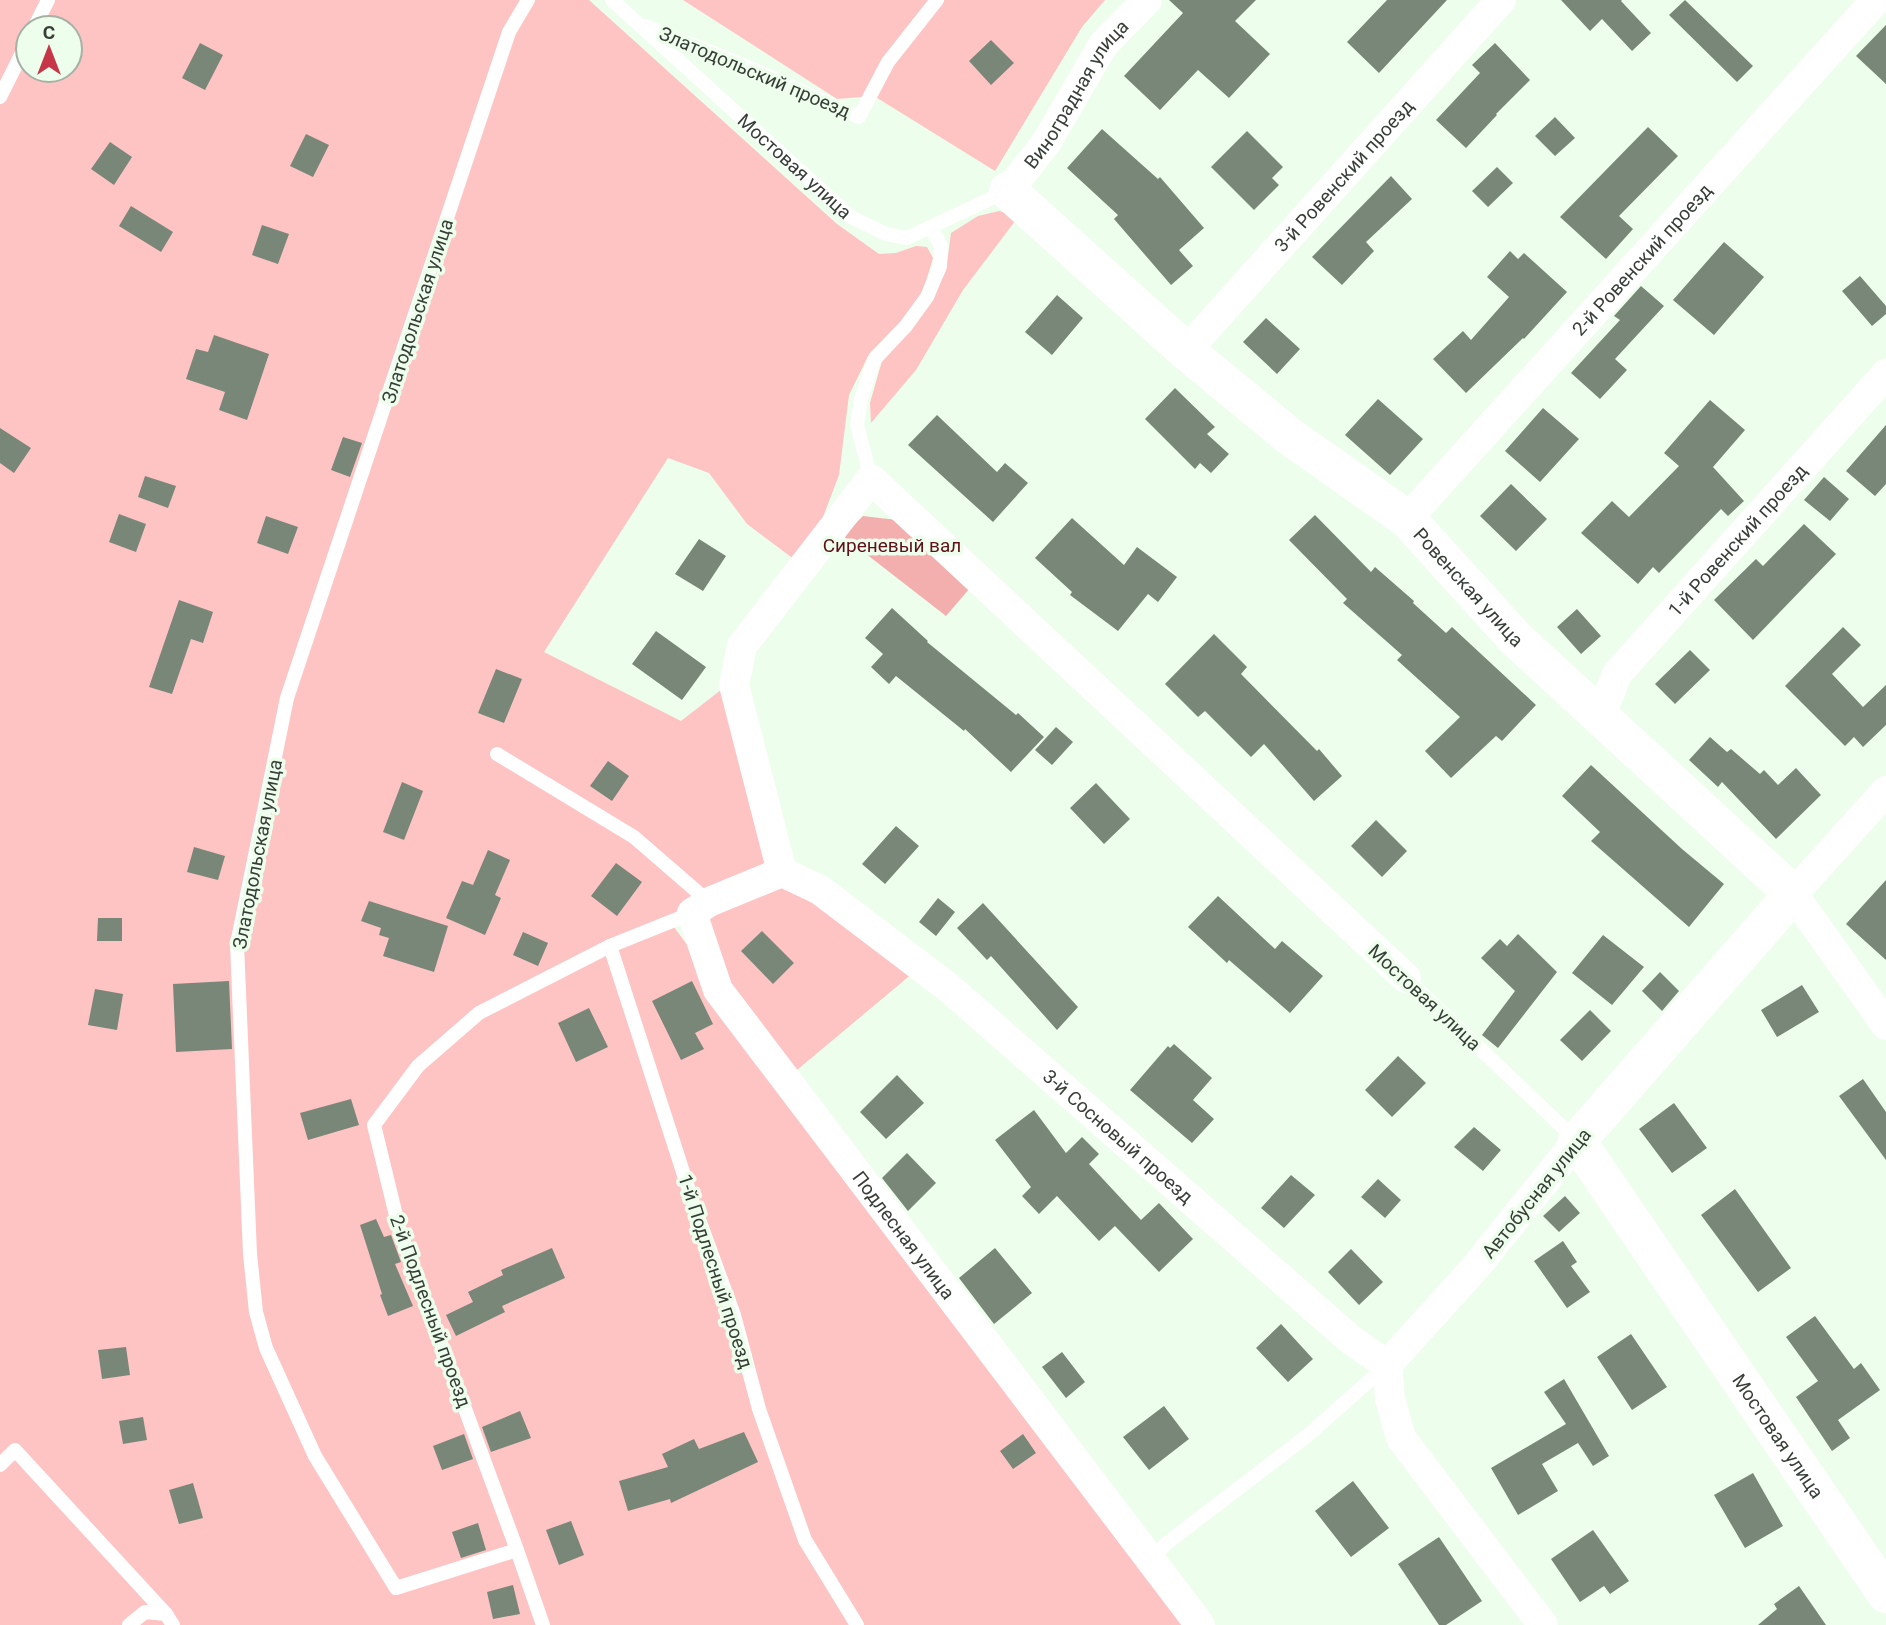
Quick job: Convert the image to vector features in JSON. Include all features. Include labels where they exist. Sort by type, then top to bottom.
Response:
[{"type":"street","name":"Виноградная улица","points":[[1008,191],[1046,143],[1103,45],[1147,0]]},
{"type":"street","name":"3-й Ровенский проезд","points":[[1186,351],[1501,0]]},
{"type":"street","name":"2-й Ровенский проезд","points":[[1407,519],[1875,0]]},
{"type":"street","name":"Ровенская улица","points":[[1008,191],[1186,351],[1289,436],[1407,519],[1515,638],[1793,894],[1886,1025]]},
{"type":"street","name":"1-й Ровенский проезд","points":[[1601,715],[1617,674],[1886,374]]},
{"type":"street","points":[[701,907],[782,872],[734,685],[742,646],[871,479]]},
{"type":"street","name":"Мостовая улица","points":[[871,479],[1406,978]]},
{"type":"street","name":"Автобусная улица","points":[[1387,1365],[1475,1268],[1577,1141],[1886,791]]},
{"type":"street","name":"3-й Сосновый проезд","points":[[782,872],[820,891],[949,988],[1350,1339],[1387,1365]]},
{"type":"street","name":"Подлесная улица","points":[[701,907],[718,990],[1200,1625]]},
{"type":"street","name":"Мостовая улица","points":[[1577,1141],[1886,1594]]},
{"type":"street","points":[[1387,1365],[1390,1399],[1401,1438],[1543,1625]]},
{"type":"lane","name":"Златодольская улица","points":[[517,1550],[396,1588],[316,1456],[283,1385],[266,1348],[256,1312],[250,1254],[237,944],[287,698],[509,32],[528,0]]},
{"type":"lane","name":"Мостовая улица","points":[[612,0],[850,217],[886,234],[908,237],[1008,191]]},
{"type":"lane","name":"Златодольский проезд","points":[[636,22],[755,70],[859,117],[888,62],[937,0]]},
{"type":"lane","points":[[0,97],[14,69]]},
{"type":"lane","points":[[871,479],[857,425],[861,399],[874,360],[906,326],[927,297],[940,266],[941,246],[931,228]]},
{"type":"lane","points":[[497,754],[634,837],[701,907]]},
{"type":"lane","name":"2-й Подлесный проезд","points":[[543,1625],[400,1232],[374,1125],[418,1066],[479,1013],[610,946],[701,907]]},
{"type":"lane","name":"1-й Подлесный проезд","points":[[610,946],[694,1206],[734,1315],[759,1409],[805,1540],[857,1625]]},
{"type":"lane","name":"Мостовая улица","points":[[1406,978],[1577,1141]]},
{"type":"lane","name":"Автобусная улица","points":[[1151,1559],[1308,1435],[1387,1365]]},
{"type":"lane","points":[[0,1465],[15,1450],[170,1619]]},
{"type":"lane","points":[[129,1625],[145,1612],[170,1619]]},
{"type":"shaded area","points":[[0,0],[589,0],[837,224],[879,254],[896,253],[916,246],[927,247],[933,258],[923,291],[900,322],[869,354],[849,395],[839,475],[823,517],[795,560],[747,524],[709,473],[668,458],[544,652],[681,721],[726,686],[766,864],[671,923],[1192,1625],[0,1625]]},
{"type":"shaded area","points":[[683,0],[1105,0],[1082,27],[995,171],[874,96],[837,99]]},
{"type":"shaded area","points":[[999,211],[1019,216],[963,290],[916,370],[871,423],[870,403],[882,361],[930,301],[946,271],[951,233],[978,216]]},
{"type":"shaded area","points":[[790,884],[913,973],[791,1075],[717,966],[707,935],[712,910]]},
{"type":"green space","name":"Сиреневый вал","points":[[863,516],[897,520],[970,588],[946,616],[843,536]]},
{"type":"building","points":[[1169,0],[1256,0],[1235,21],[1270,54],[1229,98],[1198,70],[1160,110],[1124,76],[1183,13]]},
{"type":"building","points":[[1387,0],[1447,0],[1379,73],[1347,42]]},
{"type":"building","points":[[1561,0],[1622,0],[1651,33],[1632,51],[1602,19],[1590,31]]},
{"type":"building","points":[[1685,0],[1753,66],[1737,82],[1669,15]]},
{"type":"building","points":[[1886,25],[1886,84],[1856,56]]},
{"type":"building","points":[[991,40],[1014,63],[991,85],[969,61]]},
{"type":"building","points":[[200,43],[223,55],[205,90],[182,78]]},
{"type":"building","points":[[1495,43],[1530,80],[1466,148],[1436,120],[1480,73],[1472,65]]},
{"type":"building","points":[[1555,117],[1575,138],[1555,156],[1535,136]]},
{"type":"building","points":[[1648,127],[1678,156],[1619,216],[1633,229],[1606,259],[1560,217]]},
{"type":"building","points":[[1102,129],[1158,179],[1160,177],[1204,228],[1179,250],[1193,266],[1171,285],[1114,219],[1118,215],[1067,168]]},
{"type":"building","points":[[1247,131],[1283,167],[1272,178],[1279,185],[1254,210],[1211,167]]},
{"type":"building","points":[[306,134],[329,145],[313,177],[290,166]]},
{"type":"building","points":[[110,142],[132,157],[114,185],[91,169]]},
{"type":"building","points":[[1497,167],[1513,183],[1488,207],[1472,191]]},
{"type":"building","points":[[1391,176],[1412,199],[1366,242],[1374,251],[1342,285],[1312,257]]},
{"type":"building","points":[[131,206],[173,232],[161,252],[119,226]]},
{"type":"building","points":[[262,225],[289,234],[278,264],[252,255]]},
{"type":"building","points":[[1724,242],[1764,277],[1714,335],[1673,300]]},
{"type":"building","points":[[1510,251],[1518,259],[1524,253],[1567,292],[1524,339],[1466,393],[1433,359],[1463,331],[1471,340],[1509,297],[1487,277]]},
{"type":"building","points":[[1860,276],[1886,306],[1886,314],[1872,326],[1842,291]]},
{"type":"building","points":[[1641,286],[1664,306],[1615,359],[1627,370],[1600,399],[1571,373],[1620,320],[1614,316]]},
{"type":"building","points":[[1057,295],[1083,318],[1052,355],[1025,332]]},
{"type":"building","points":[[1266,318],[1300,349],[1277,374],[1243,342]]},
{"type":"building","points":[[214,335],[269,354],[247,420],[219,410],[225,392],[186,379],[196,349],[208,352]]},
{"type":"building","points":[[1175,388],[1215,427],[1207,434],[1229,454],[1211,473],[1200,463],[1195,469],[1145,419]]},
{"type":"building","points":[[1378,399],[1423,439],[1390,475],[1345,435]]},
{"type":"building","points":[[1710,400],[1745,430],[1713,467],[1744,501],[1728,516],[1721,509],[1659,573],[1653,567],[1638,584],[1581,533],[1612,501],[1629,517],[1679,466],[1664,453]]},
{"type":"building","points":[[1543,408],[1579,439],[1540,482],[1505,451]]},
{"type":"building","points":[[937,415],[997,472],[1005,463],[1028,483],[993,522],[908,445]]},
{"type":"building","points":[[1886,425],[1886,484],[1875,496],[1846,471]]},
{"type":"building","points":[[0,428],[31,448],[14,473],[0,463]]},
{"type":"building","points":[[343,437],[362,443],[350,477],[331,470]]},
{"type":"building","points":[[145,476],[176,486],[168,508],[138,497]]},
{"type":"building","points":[[1824,477],[1849,499],[1830,521],[1804,500]]},
{"type":"building","points":[[1511,484],[1547,519],[1516,551],[1480,516]]},
{"type":"building","points":[[119,514],[146,524],[136,552],[109,542]]},
{"type":"building","points":[[1315,515],[1371,572],[1375,567],[1446,633],[1452,627],[1536,705],[1502,741],[1496,736],[1451,778],[1425,751],[1460,717],[1397,660],[1402,655],[1343,603],[1347,599],[1289,540]]},
{"type":"building","points":[[266,516],[298,527],[288,554],[257,543]]},
{"type":"building","points":[[1072,518],[1124,565],[1137,547],[1177,577],[1158,602],[1148,594],[1118,631],[1070,595],[1072,592],[1035,558]]},
{"type":"building","points":[[1804,524],[1836,554],[1753,640],[1714,600],[1756,559],[1763,566]]},
{"type":"building","points":[[699,539],[726,556],[703,591],[675,574]]},
{"type":"building","points":[[179,600],[213,612],[203,643],[191,639],[172,694],[149,687]]},
{"type":"building","points":[[892,608],[927,642],[1016,715],[1018,713],[1044,737],[1011,772],[965,729],[964,731],[896,676],[889,684],[871,667],[883,654],[865,638]]},
{"type":"building","points":[[1577,609],[1601,636],[1581,654],[1557,627]]},
{"type":"building","points":[[1843,627],[1861,645],[1832,674],[1863,707],[1886,685],[1886,725],[1863,747],[1854,737],[1845,746],[1785,686]]},
{"type":"building","points":[[656,631],[706,667],[682,700],[632,664]]},
{"type":"building","points":[[1214,634],[1247,667],[1241,674],[1317,751],[1319,749],[1342,776],[1314,801],[1264,744],[1251,757],[1205,711],[1198,717],[1165,684]]},
{"type":"building","points":[[1690,650],[1710,670],[1675,704],[1655,684]]},
{"type":"building","points":[[496,669],[522,679],[504,723],[478,713]]},
{"type":"building","points":[[1056,727],[1073,742],[1052,765],[1035,750]]},
{"type":"building","points":[[1710,737],[1727,752],[1731,749],[1760,774],[1764,770],[1778,785],[1796,768],[1821,795],[1776,839],[1722,782],[1718,787],[1689,760]]},
{"type":"building","points":[[608,761],[629,776],[612,801],[590,786]]},
{"type":"building","points":[[1591,765],[1724,884],[1689,927],[1591,841],[1600,832],[1562,796]]},
{"type":"building","points":[[402,782],[423,791],[404,840],[383,832]]},
{"type":"building","points":[[1096,783],[1130,819],[1104,844],[1070,808]]},
{"type":"building","points":[[1376,820],[1407,851],[1382,877],[1351,846]]},
{"type":"building","points":[[896,826],[919,846],[885,884],[862,864]]},
{"type":"building","points":[[194,847],[225,856],[218,880],[187,872]]},
{"type":"building","points":[[488,850],[510,860],[495,895],[501,898],[485,935],[446,918],[462,881],[473,885]]},
{"type":"building","points":[[616,863],[642,882],[617,916],[591,896]]},
{"type":"building","points":[[1886,880],[1886,960],[1846,924]]},
{"type":"building","points":[[1218,896],[1275,949],[1282,941],[1323,976],[1290,1013],[1229,960],[1227,963],[1188,927]]},
{"type":"building","points":[[938,898],[955,912],[936,936],[919,922]]},
{"type":"building","points":[[369,901],[448,926],[434,972],[383,956],[389,938],[379,935],[381,928],[361,921]]},
{"type":"building","points":[[983,903],[1078,1007],[1057,1030],[991,956],[987,960],[957,928]]},
{"type":"building","points":[[98,918],[122,918],[122,941],[97,941]]},
{"type":"building","points":[[762,931],[794,963],[773,984],[741,951]]},
{"type":"building","points":[[523,932],[548,943],[538,966],[513,955]]},
{"type":"building","points":[[1518,934],[1557,972],[1498,1048],[1482,1035],[1515,991],[1481,958],[1500,939],[1507,946]]},
{"type":"building","points":[[1603,935],[1644,967],[1612,1005],[1572,973]]},
{"type":"building","points":[[1660,972],[1679,991],[1662,1011],[1642,991]]},
{"type":"building","points":[[229,981],[232,1049],[176,1052],[173,984]]},
{"type":"building","points":[[692,981],[713,1024],[695,1033],[704,1049],[681,1060],[652,1001]]},
{"type":"building","points":[[1802,985],[1819,1012],[1777,1037],[1761,1010]]},
{"type":"building","points":[[95,989],[123,994],[117,1030],[88,1025]]},
{"type":"building","points":[[589,1008],[608,1047],[576,1062],[558,1023]]},
{"type":"building","points":[[1590,1010],[1611,1031],[1582,1061],[1560,1040]]},
{"type":"building","points":[[1174,1044],[1212,1078],[1193,1100],[1214,1119],[1192,1143],[1130,1090],[1168,1046],[1170,1048]]},
{"type":"building","points":[[1398,1056],[1426,1083],[1392,1117],[1365,1090]]},
{"type":"building","points":[[897,1075],[924,1103],[886,1139],[860,1112]]},
{"type":"building","points":[[1863,1079],[1886,1112],[1886,1160],[1839,1096]]},
{"type":"building","points":[[351,1099],[359,1125],[308,1140],[300,1113]]},
{"type":"building","points":[[1674,1103],[1707,1148],[1672,1173],[1639,1129]]},
{"type":"building","points":[[1034,1110],[1066,1153],[1082,1137],[1099,1154],[1089,1164],[1141,1220],[1159,1203],[1193,1239],[1159,1272],[1115,1226],[1099,1241],[1057,1196],[1039,1214],[1022,1196],[1031,1187],[995,1140]]},
{"type":"building","points":[[1474,1127],[1501,1150],[1483,1171],[1454,1147]]},
{"type":"building","points":[[907,1153],[936,1183],[908,1211],[882,1178]]},
{"type":"building","points":[[1291,1175],[1315,1195],[1284,1228],[1261,1208]]},
{"type":"building","points":[[1378,1179],[1401,1200],[1385,1218],[1361,1197]]},
{"type":"building","points":[[1735,1189],[1791,1268],[1758,1292],[1701,1215]]},
{"type":"building","points":[[1565,1196],[1580,1213],[1559,1232],[1543,1216]]},
{"type":"building","points":[[376,1219],[384,1237],[391,1235],[401,1262],[395,1264],[413,1306],[388,1316],[360,1225]]},
{"type":"building","points":[[1563,1241],[1577,1262],[1571,1266],[1590,1292],[1567,1308],[1534,1261]]},
{"type":"building","points":[[552,1248],[565,1278],[502,1306],[505,1312],[456,1336],[446,1315],[473,1302],[468,1292],[503,1275],[501,1270]]},
{"type":"building","points":[[995,1248],[1032,1293],[994,1324],[959,1278]]},
{"type":"building","points":[[1351,1249],[1383,1282],[1359,1305],[1328,1272]]},
{"type":"building","points":[[1815,1316],[1854,1369],[1861,1363],[1880,1390],[1838,1420],[1850,1438],[1832,1451],[1796,1397],[1818,1381],[1786,1337]]},
{"type":"building","points":[[1281,1324],[1313,1359],[1288,1382],[1256,1348]]},
{"type":"building","points":[[1631,1334],[1667,1387],[1632,1410],[1597,1357]]},
{"type":"building","points":[[126,1347],[130,1375],[102,1379],[98,1350]]},
{"type":"building","points":[[1062,1352],[1085,1382],[1066,1398],[1042,1367]]},
{"type":"building","points":[[1564,1379],[1609,1456],[1593,1466],[1578,1443],[1542,1464],[1558,1491],[1518,1515],[1491,1468],[1566,1424],[1544,1392]]},
{"type":"building","points":[[1164,1406],[1189,1439],[1149,1470],[1123,1437]]},
{"type":"building","points":[[520,1411],[531,1438],[491,1452],[482,1427]]},
{"type":"building","points":[[143,1417],[147,1440],[123,1444],[119,1421]]},
{"type":"building","points":[[744,1432],[758,1462],[671,1503],[670,1499],[628,1511],[619,1481],[668,1467],[662,1454],[694,1439],[699,1449]]},
{"type":"building","points":[[464,1434],[473,1459],[442,1470],[433,1446]]},
{"type":"building","points":[[1023,1434],[1036,1453],[1013,1469],[1000,1451]]},
{"type":"building","points":[[1753,1473],[1783,1526],[1745,1548],[1714,1495]]},
{"type":"building","points":[[1353,1481],[1389,1528],[1351,1557],[1315,1511]]},
{"type":"building","points":[[193,1483],[203,1518],[179,1524],[169,1490]]},
{"type":"building","points":[[571,1521],[584,1555],[559,1565],[546,1530]]},
{"type":"building","points":[[478,1523],[486,1550],[461,1558],[452,1532]]},
{"type":"building","points":[[1593,1530],[1629,1581],[1610,1594],[1604,1586],[1580,1602],[1551,1559]]},
{"type":"building","points":[[1439,1537],[1482,1601],[1446,1625],[1439,1625],[1398,1564]]},
{"type":"building","points":[[513,1585],[520,1614],[493,1619],[487,1592]]},
{"type":"building","points":[[1799,1586],[1826,1625],[1758,1625],[1777,1609],[1774,1604]]}]
